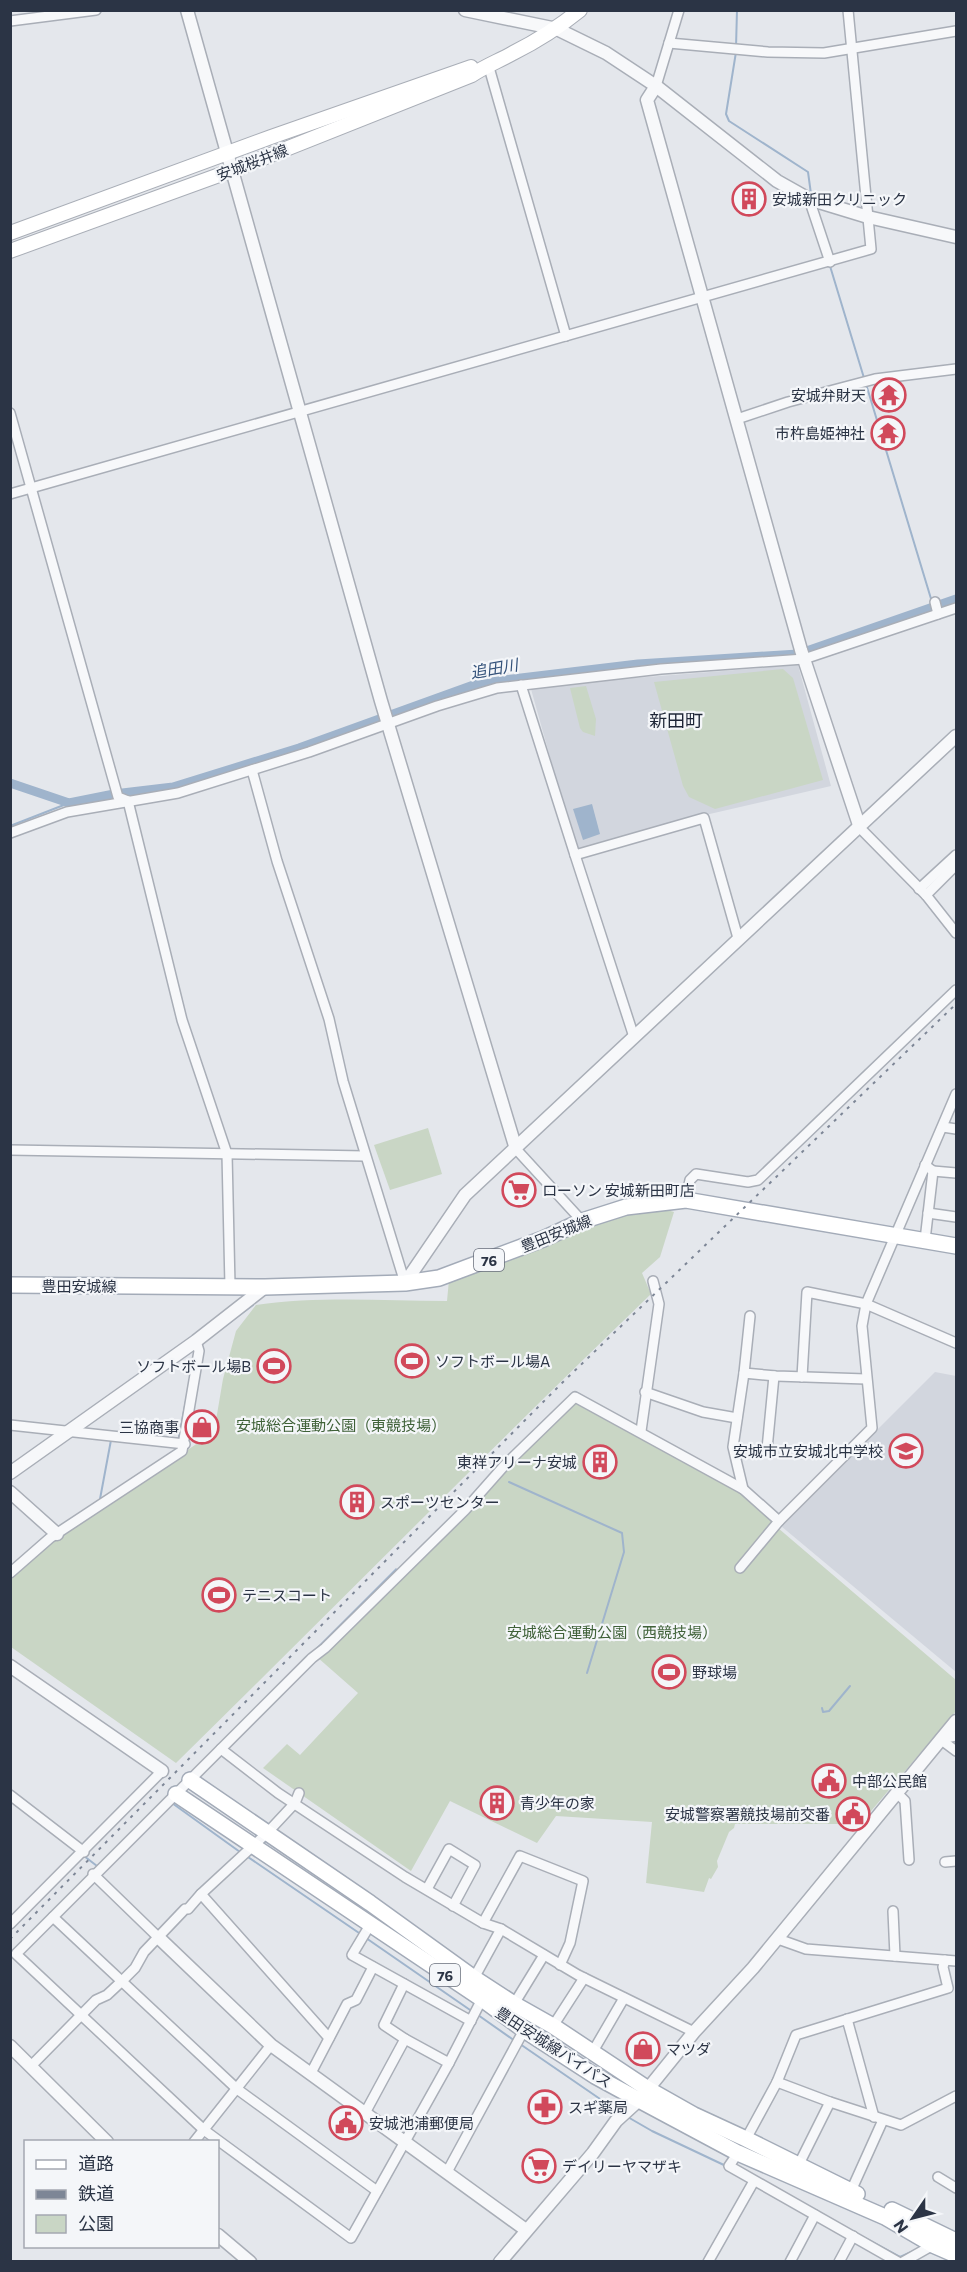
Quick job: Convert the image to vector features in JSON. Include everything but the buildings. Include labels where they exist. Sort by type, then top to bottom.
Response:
[{"type":"main road","name":"安城桜井線","points":[[10,250],[233,170],[472,75],[488,64],[512,54],[556,29],[580,10]]},
{"type":"main road","name":"安城桜井線","points":[[10,233],[466,68],[488,64]]},
{"type":"main road","name":"豊田安城線","points":[[10,1285],[265,1287],[405,1283],[439,1278],[543,1239],[582,1221],[626,1207],[686,1200],[957,1246]]},
{"type":"main road","name":"豊田安城線バイパス","points":[[190,1780],[474,1977],[592,2053],[643,2094],[738,2153],[885,2217],[957,2256]]},
{"type":"main road","name":"豊田安城線バイパス","points":[[176,1794],[595,2076],[694,2115],[957,2241]]},
{"type":"street","points":[[10,21],[96,10]]},
{"type":"street","points":[[187,10],[386,719],[516,1149],[582,1221]]},
{"type":"street","points":[[679,10],[656,86],[647,100],[803,655],[860,828],[922,892],[957,933]]},
{"type":"street","points":[[10,494],[871,249],[848,10]]},
{"type":"street","points":[[470,11],[556,29],[606,53],[656,86],[777,181],[809,199],[868,217],[957,237]]},
{"type":"street","points":[[669,43],[768,52],[825,53],[957,31]]},
{"type":"street","points":[[488,64],[566,336]]},
{"type":"street","points":[[809,199],[830,262]]},
{"type":"street","points":[[737,419],[789,402],[875,379],[957,369]]},
{"type":"street","points":[[10,413],[183,1020],[227,1154],[230,1286]]},
{"type":"street","points":[[10,833],[44,816],[67,812],[121,796],[178,793],[252,771],[386,719],[470,696],[521,685],[660,665],[803,655],[937,609],[957,608]]},
{"type":"street","points":[[521,685],[634,1037]]},
{"type":"street","points":[[405,1283],[465,1195],[957,736]]},
{"type":"street","points":[[252,771],[277,861],[329,1018],[343,1081],[405,1283]]},
{"type":"street","points":[[575,855],[704,818],[738,938]]},
{"type":"street","points":[[922,892],[957,855]]},
{"type":"street","points":[[922,892],[957,865]]},
{"type":"street","points":[[686,1200],[690,1180],[696,1174],[748,1182],[758,1180],[957,990]]},
{"type":"street","points":[[740,1568],[779,1521],[872,1428],[862,1326],[866,1304],[894,1235],[929,1168],[957,1094]]},
{"type":"street","points":[[943,1126],[957,1129]]},
{"type":"street","points":[[10,1150],[365,1156]]},
{"type":"street","points":[[929,1168],[957,1173]]},
{"type":"street","points":[[925,1240],[929,1168]]},
{"type":"street","points":[[928,1213],[957,1218]]},
{"type":"street","points":[[641,1431],[659,1304],[653,1281]]},
{"type":"street","points":[[10,1473],[196,1341],[265,1287]]},
{"type":"street","points":[[802,1377],[807,1292],[866,1304],[957,1343]]},
{"type":"street","points":[[743,1489],[733,1447],[750,1316]]},
{"type":"street","points":[[10,1573],[56,1537],[182,1451],[199,1351],[196,1341]]},
{"type":"street","points":[[744,1373],[866,1379]]},
{"type":"street","points":[[767,1449],[774,1376]]},
{"type":"street","points":[[645,1392],[704,1412],[737,1418]]},
{"type":"street","points":[[218,2140],[204,2130],[16,1954],[93,1874],[465,1510],[504,1466],[575,1396],[743,1489],[779,1521]]},
{"type":"street","points":[[10,1425],[184,1444]]},
{"type":"street","points":[[10,1492],[56,1537]]},
{"type":"street","points":[[10,1666],[162,1771],[10,1924]]},
{"type":"street","points":[[500,2262],[593,2153],[616,2121],[643,2094],[694,2032],[778,1939],[957,1721]]},
{"type":"street","points":[[940,1739],[957,1736]]},
{"type":"street","points":[[940,1739],[957,1751]]},
{"type":"street","points":[[221,1749],[295,1803],[396,1866],[453,1906],[483,1923],[501,1929],[584,1978],[694,2032]]},
{"type":"street","points":[[31,2066],[80,2015],[96,2000],[107,1995],[135,1968],[144,1952],[158,1937],[267,1833],[295,1803],[299,1793]]},
{"type":"street","points":[[897,1794],[905,1802],[909,1860]]},
{"type":"street","points":[[10,1795],[84,1852]]},
{"type":"street","points":[[427,1889],[449,1849],[475,1865],[453,1906]]},
{"type":"street","points":[[483,1923],[520,1856],[583,1881],[570,1943],[560,1965]]},
{"type":"street","points":[[945,1862],[957,1861]]},
{"type":"street","points":[[93,1874],[271,2045],[526,2230]]},
{"type":"street","points":[[201,1894],[328,2038]]},
{"type":"street","points":[[893,1911],[895,1956]]},
{"type":"street","points":[[53,1917],[237,2089],[377,2191]]},
{"type":"street","points":[[370,1925],[352,1955],[471,2021]]},
{"type":"street","points":[[474,1977],[501,1929]]},
{"type":"street","points":[[778,1939],[806,1949],[957,1961]]},
{"type":"street","points":[[514,2004],[543,1955]]},
{"type":"street","points":[[746,2139],[777,2082],[796,2035],[948,1988],[943,1967],[945,1960]]},
{"type":"street","points":[[311,2073],[347,2004],[356,2000],[374,1967]]},
{"type":"street","points":[[553,2026],[584,1978]]},
{"type":"street","points":[[404,1984],[384,2025],[449,2063]]},
{"type":"street","points":[[592,2053],[624,1998]]},
{"type":"street","points":[[219,2141],[351,2238],[449,2063],[482,1999]]},
{"type":"street","points":[[846,2019],[878,2118],[851,2191]]},
{"type":"street","points":[[447,2172],[524,2030]]},
{"type":"street","points":[[365,2113],[405,2039]]},
{"type":"street","points":[[196,2140],[271,2045]]},
{"type":"street","points":[[10,2046],[105,2140]]},
{"type":"street","points":[[777,2082],[901,2125],[957,2097]]},
{"type":"street","points":[[798,2166],[830,2102]]},
{"type":"street","points":[[738,2153],[729,2166],[853,2236],[885,2258],[898,2262]]},
{"type":"street","points":[[938,2177],[957,2188]]},
{"type":"street","points":[[708,2262],[754,2181]]},
{"type":"street","points":[[790,2262],[815,2215]]},
{"type":"street","points":[[219,2236],[250,2262]]},
{"type":"street","points":[[839,2262],[853,2236]]},
{"type":"street","points":[[903,2262],[933,2245]]},
{"type":"shaded area","points":[[798,665],[831,786],[701,816],[576,850],[531,689],[609,680]]},
{"type":"shaded area","name":"安城市立安城北中学校","points":[[935,1372],[956,1376],[956,1672],[781,1526]]},
{"type":"green space","points":[[783,669],[793,678],[823,780],[715,809],[689,797],[683,786],[654,682]]},
{"type":"green space","points":[[586,686],[596,719],[595,736],[583,732],[580,728],[570,688]]},
{"type":"green space","points":[[428,1128],[442,1174],[390,1190],[374,1145]]},
{"type":"green space","name":"安城総合運動公園（東競技場）","points":[[664,1209],[674,1212],[660,1257],[642,1273],[651,1294],[176,1763],[11,1647],[10,1579],[32,1556],[214,1432],[223,1379],[236,1331],[256,1305],[328,1300],[447,1301],[449,1280],[488,1269],[609,1219],[630,1213]]},
{"type":"green space","name":"安城総合運動公園（西競技場）","points":[[576,1399],[740,1491],[771,1519],[771,1522],[956,1680],[956,1711],[860,1824],[735,1824],[729,1832],[717,1861],[718,1867],[711,1879],[709,1878],[704,1892],[646,1883],[652,1822],[556,1816],[537,1843],[450,1801],[411,1871],[263,1768],[287,1744],[300,1755],[358,1693],[317,1657],[502,1476]]},
{"type":"water","points":[[592,804],[600,834],[583,840],[573,809]]},
{"type":"water","points":[[396,1568],[399,1571],[319,1651],[316,1648]]},
{"type":"waterway","points":[[736,47],[737,10]]},
{"type":"waterway","points":[[736,52],[726,114],[729,121],[808,172],[811,194]]},
{"type":"waterway","points":[[830,266],[864,378]]},
{"type":"waterway","points":[[866,384],[932,602]]},
{"type":"waterway","name":"追田川","points":[[10,783],[69,803],[114,794],[173,787],[299,748],[479,683],[638,664],[798,654],[956,599]]},
{"type":"waterway","points":[[10,826],[69,803]]},
{"type":"waterway","points":[[221,1329],[253,1305]]},
{"type":"waterway","points":[[178,1442],[189,1385]]},
{"type":"waterway","points":[[100,1499],[111,1440]]},
{"type":"waterway","points":[[509,1482],[622,1533],[624,1552],[587,1673]]},
{"type":"waterway","points":[[822,1708],[823,1712],[829,1711],[850,1686]]},
{"type":"waterway","points":[[172,1803],[240,1852]]},
{"type":"waterway","points":[[245,1855],[362,1935]]},
{"type":"waterway","points":[[84,1856],[97,1866],[101,1863]]},
{"type":"waterway","points":[[366,1938],[473,2012]]},
{"type":"waterway","points":[[478,2015],[515,2041]]},
{"type":"waterway","points":[[520,2044],[619,2112]]},
{"type":"waterway","points":[[626,2116],[726,2166]]},
{"type":"waterway","points":[[861,2236],[900,2257],[918,2249]]},
{"type":"railway","points":[[10,1939],[563,1382],[956,1004]]},
{"type":"place","name":"安城新田クリニック","points":[[749,199]]},
{"type":"place","name":"安城弁財天","points":[[889,395]]},
{"type":"place","name":"市杵島姫神社","points":[[888,433]]},
{"type":"place","name":"ローソン 安城新田町店","points":[[519,1190]]},
{"type":"place","name":"ソフトボール場A","points":[[412,1361]]},
{"type":"place","name":"ソフトボール場B","points":[[274,1366]]},
{"type":"place","name":"三協商事","points":[[202,1427]]},
{"type":"place","name":"安城市立安城北中学校","points":[[906,1451]]},
{"type":"place","name":"東祥アリーナ安城","points":[[600,1462]]},
{"type":"place","name":"スポーツセンター","points":[[357,1502]]},
{"type":"place","name":"テニスコート","points":[[219,1595]]},
{"type":"place","name":"野球場","points":[[669,1672]]},
{"type":"place","name":"中部公民館","points":[[829,1781]]},
{"type":"place","name":"青少年の家","points":[[497,1803]]},
{"type":"place","name":"安城警察署競技場前交番","points":[[853,1814]]},
{"type":"place","name":"マツダ","points":[[643,2049]]},
{"type":"place","name":"スギ薬局","points":[[545,2107]]},
{"type":"place","name":"安城池浦郵便局","points":[[346,2123]]},
{"type":"place","name":"デイリーヤマザキ","points":[[539,2166]]},
{"type":"district","name":"新田町","points":[[676,720]]}]
